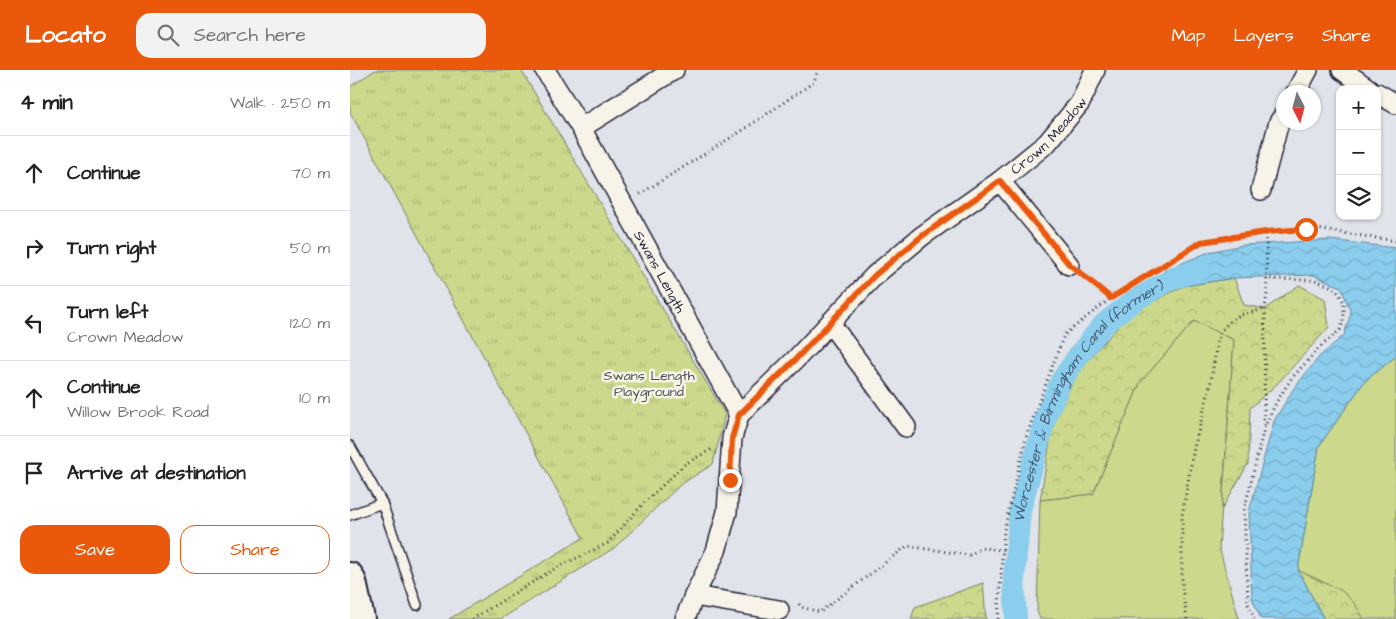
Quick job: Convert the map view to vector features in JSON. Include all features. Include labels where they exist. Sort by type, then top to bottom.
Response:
[{"type":"main road","points":[[350,576],[361,619]]},
{"type":"street","name":"Swans Length","points":[[545,70],[581,128],[739,415]]},
{"type":"street","points":[[581,128],[674,70]]},
{"type":"street","name":"Crown Meadow","points":[[685,619],[716,551],[728,512],[732,438],[739,415],[795,360],[875,275],[922,236],[1000,181],[1047,143],[1080,103],[1095,70]]},
{"type":"street","points":[[1300,85],[1308,70]]},
{"type":"street","points":[[1342,70],[1363,85]]},
{"type":"street","points":[[1381,96],[1396,104]]},
{"type":"street","points":[[1261,190],[1277,130]]},
{"type":"street","points":[[1000,181],[1069,264]]},
{"type":"street","points":[[830,323],[906,427]]},
{"type":"street","points":[[694,596],[779,610]]},
{"type":"lane","points":[[350,446],[382,503],[417,605]]},
{"type":"lane","points":[[350,515],[382,503]]},
{"type":"path","points":[[624,205],[740,132],[814,82],[818,70]]},
{"type":"path","points":[[998,619],[1004,530],[1027,434],[1064,335],[1111,298],[1201,242],[1266,232],[1324,230],[1396,241]]},
{"type":"path","points":[[1264,428],[1266,232]]},
{"type":"path","points":[[1069,264],[1111,298]]},
{"type":"path","points":[[1254,619],[1248,604],[1244,511],[1264,428],[1277,401],[1291,379],[1319,348],[1340,330],[1344,312],[1344,303],[1339,293],[1330,286],[1315,280],[1266,279]]},
{"type":"path","points":[[1187,619],[1182,587],[1182,516],[1194,448],[1210,387],[1216,342],[1221,331],[1230,321],[1240,315],[1265,309]]},
{"type":"path","points":[[472,619],[556,568],[608,543],[643,504],[684,464],[732,438]]},
{"type":"path","points":[[796,601],[801,607],[820,612],[907,546],[969,555],[982,548],[1003,550]]},
{"type":"green space","name":"Swans Length Playground","points":[[375,70],[521,70],[725,414],[713,464],[680,485],[614,548],[501,619],[449,619],[583,538],[350,112],[350,87]]},
{"type":"green space","points":[[1234,278],[1244,305],[1265,309],[1299,285],[1325,299],[1329,327],[1277,384],[1250,408],[1248,464],[1222,509],[1234,340],[1194,321],[1140,383],[1093,494],[1040,500],[1054,418],[1081,367],[1132,312],[1184,286]]},
{"type":"green space","points":[[1194,321],[1234,340],[1219,547],[1239,619],[1040,619],[1037,611],[1040,500],[1093,494],[1140,383]]},
{"type":"green space","points":[[1396,356],[1396,619],[1360,619],[1298,570],[1319,446],[1364,382]]},
{"type":"green space","points":[[1298,570],[1342,591],[1355,604],[1364,619],[1324,619]]},
{"type":"green space","points":[[983,583],[986,619],[911,619],[915,607]]},
{"type":"water","points":[[1330,240],[1396,248],[1396,356],[1364,382],[1319,446],[1298,570],[1324,619],[1261,619],[1252,598],[1249,512],[1274,421],[1294,388],[1320,356],[1344,335],[1351,313],[1341,287],[1313,275],[1234,278],[1184,286],[1163,271],[1209,252],[1243,245]]},
{"type":"waterway","name":"Worcester & Birmingham Canal (former)","points":[[1016,619],[1014,579],[1020,510],[1046,416],[1061,381],[1104,324],[1135,300],[1172,279],[1201,269]]},
{"type":"route","points":[[730,480],[732,438],[739,415],[795,360],[875,275],[922,236],[1000,181],[1069,264],[1111,298],[1201,242],[1266,232],[1306,229]]}]
